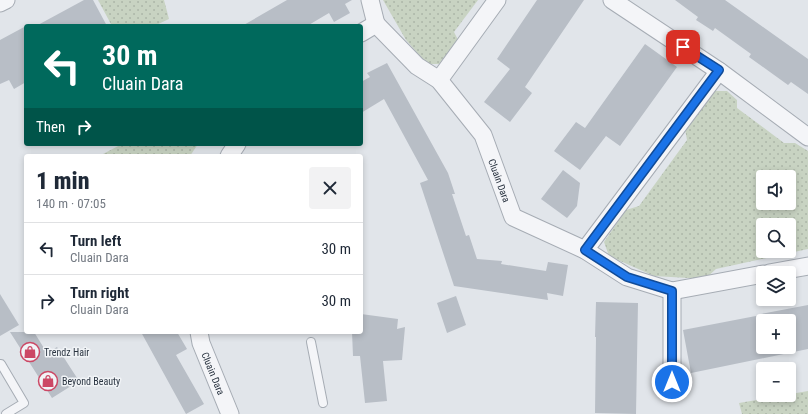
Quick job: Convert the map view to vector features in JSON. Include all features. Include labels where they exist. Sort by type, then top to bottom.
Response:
[{"type":"street","points":[[0,3],[6,0]]},
{"type":"street","points":[[363,31],[376,24],[370,0]]},
{"type":"street","points":[[439,80],[497,0]]},
{"type":"street","points":[[612,0],[719,70],[808,137]]},
{"type":"street","name":"Cluain Dara","points":[[376,24],[417,66],[439,80],[483,135],[513,217],[585,250],[627,277],[672,291],[756,275]]},
{"type":"street","points":[[585,250],[719,70]]},
{"type":"street","points":[[796,268],[808,266]]},
{"type":"street","points":[[672,291],[672,382]]},
{"type":"street","name":"Cluain Dara","points":[[199,334],[201,343],[230,414]]},
{"type":"lane","points":[[311,342],[323,403]]},
{"type":"lane","points":[[0,364],[24,403],[6,414]]},
{"type":"green space","points":[[98,0],[164,0],[169,19],[158,24],[111,24]]},
{"type":"green space","points":[[383,0],[478,0],[454,32],[458,40],[439,64],[427,64],[406,40]]},
{"type":"green space","points":[[711,91],[727,91],[737,100],[737,108],[784,143],[795,143],[808,151],[808,249],[796,252],[796,218],[756,218],[756,258],[767,258],[716,269],[705,279],[654,276],[609,256],[604,242],[626,210],[639,206],[687,140],[685,129]]},
{"type":"green space","points":[[118,146],[197,146],[191,154],[103,154]]},
{"type":"green space","points":[[808,391],[808,414],[742,414],[739,403],[756,400],[756,402],[796,402],[796,393]]},
{"type":"building","points":[[84,0],[93,0],[106,24],[40,24]]},
{"type":"building","points":[[287,0],[352,0],[345,4],[350,13],[334,22],[329,13],[310,24],[245,24]]},
{"type":"building","points":[[537,0],[584,0],[525,87],[532,93],[510,122],[484,102],[510,69],[497,59]]},
{"type":"building","points":[[675,0],[725,0],[808,59],[808,94],[791,82],[788,85],[749,57],[751,54],[715,28],[713,31],[696,20],[698,17]]},
{"type":"building","points":[[24,27],[24,83],[14,89],[9,80],[0,84],[0,40]]},
{"type":"building","points":[[645,44],[677,67],[620,146],[606,136],[580,170],[554,151],[576,122],[585,128]]},
{"type":"building","points":[[387,63],[448,173],[455,194],[452,194],[466,236],[469,235],[477,259],[502,261],[501,264],[546,271],[548,262],[568,265],[563,296],[547,293],[548,300],[454,286],[420,183],[428,180],[384,99],[363,112],[363,81],[370,77],[367,73]]},
{"type":"building","points":[[563,170],[580,183],[577,206],[567,218],[541,199]]},
{"type":"building","points":[[0,294],[19,325],[0,336]]},
{"type":"building","points":[[456,296],[466,325],[447,333],[437,303]]},
{"type":"building","points":[[596,302],[638,303],[636,414],[595,413]]},
{"type":"building","points":[[808,305],[808,349],[796,351],[796,314],[761,314]]},
{"type":"building","points":[[363,314],[398,319],[397,329],[405,327],[402,360],[383,361],[387,401],[365,403],[360,356],[353,356],[352,334],[363,334]]},
{"type":"building","points":[[756,316],[756,354],[784,354],[691,373],[683,330]]},
{"type":"building","points":[[10,332],[35,334],[47,353],[57,347],[79,381],[52,398]]},
{"type":"building","points":[[142,334],[178,334],[187,349],[176,355],[204,404],[186,414]]},
{"type":"place","name":"Trendz Hair","points":[[30,352]]},
{"type":"place","name":"Beyond Beauty","points":[[48,381]]},
{"type":"route","points":[[672,382],[672,291],[627,277],[585,250],[719,70],[683,47]]}]
